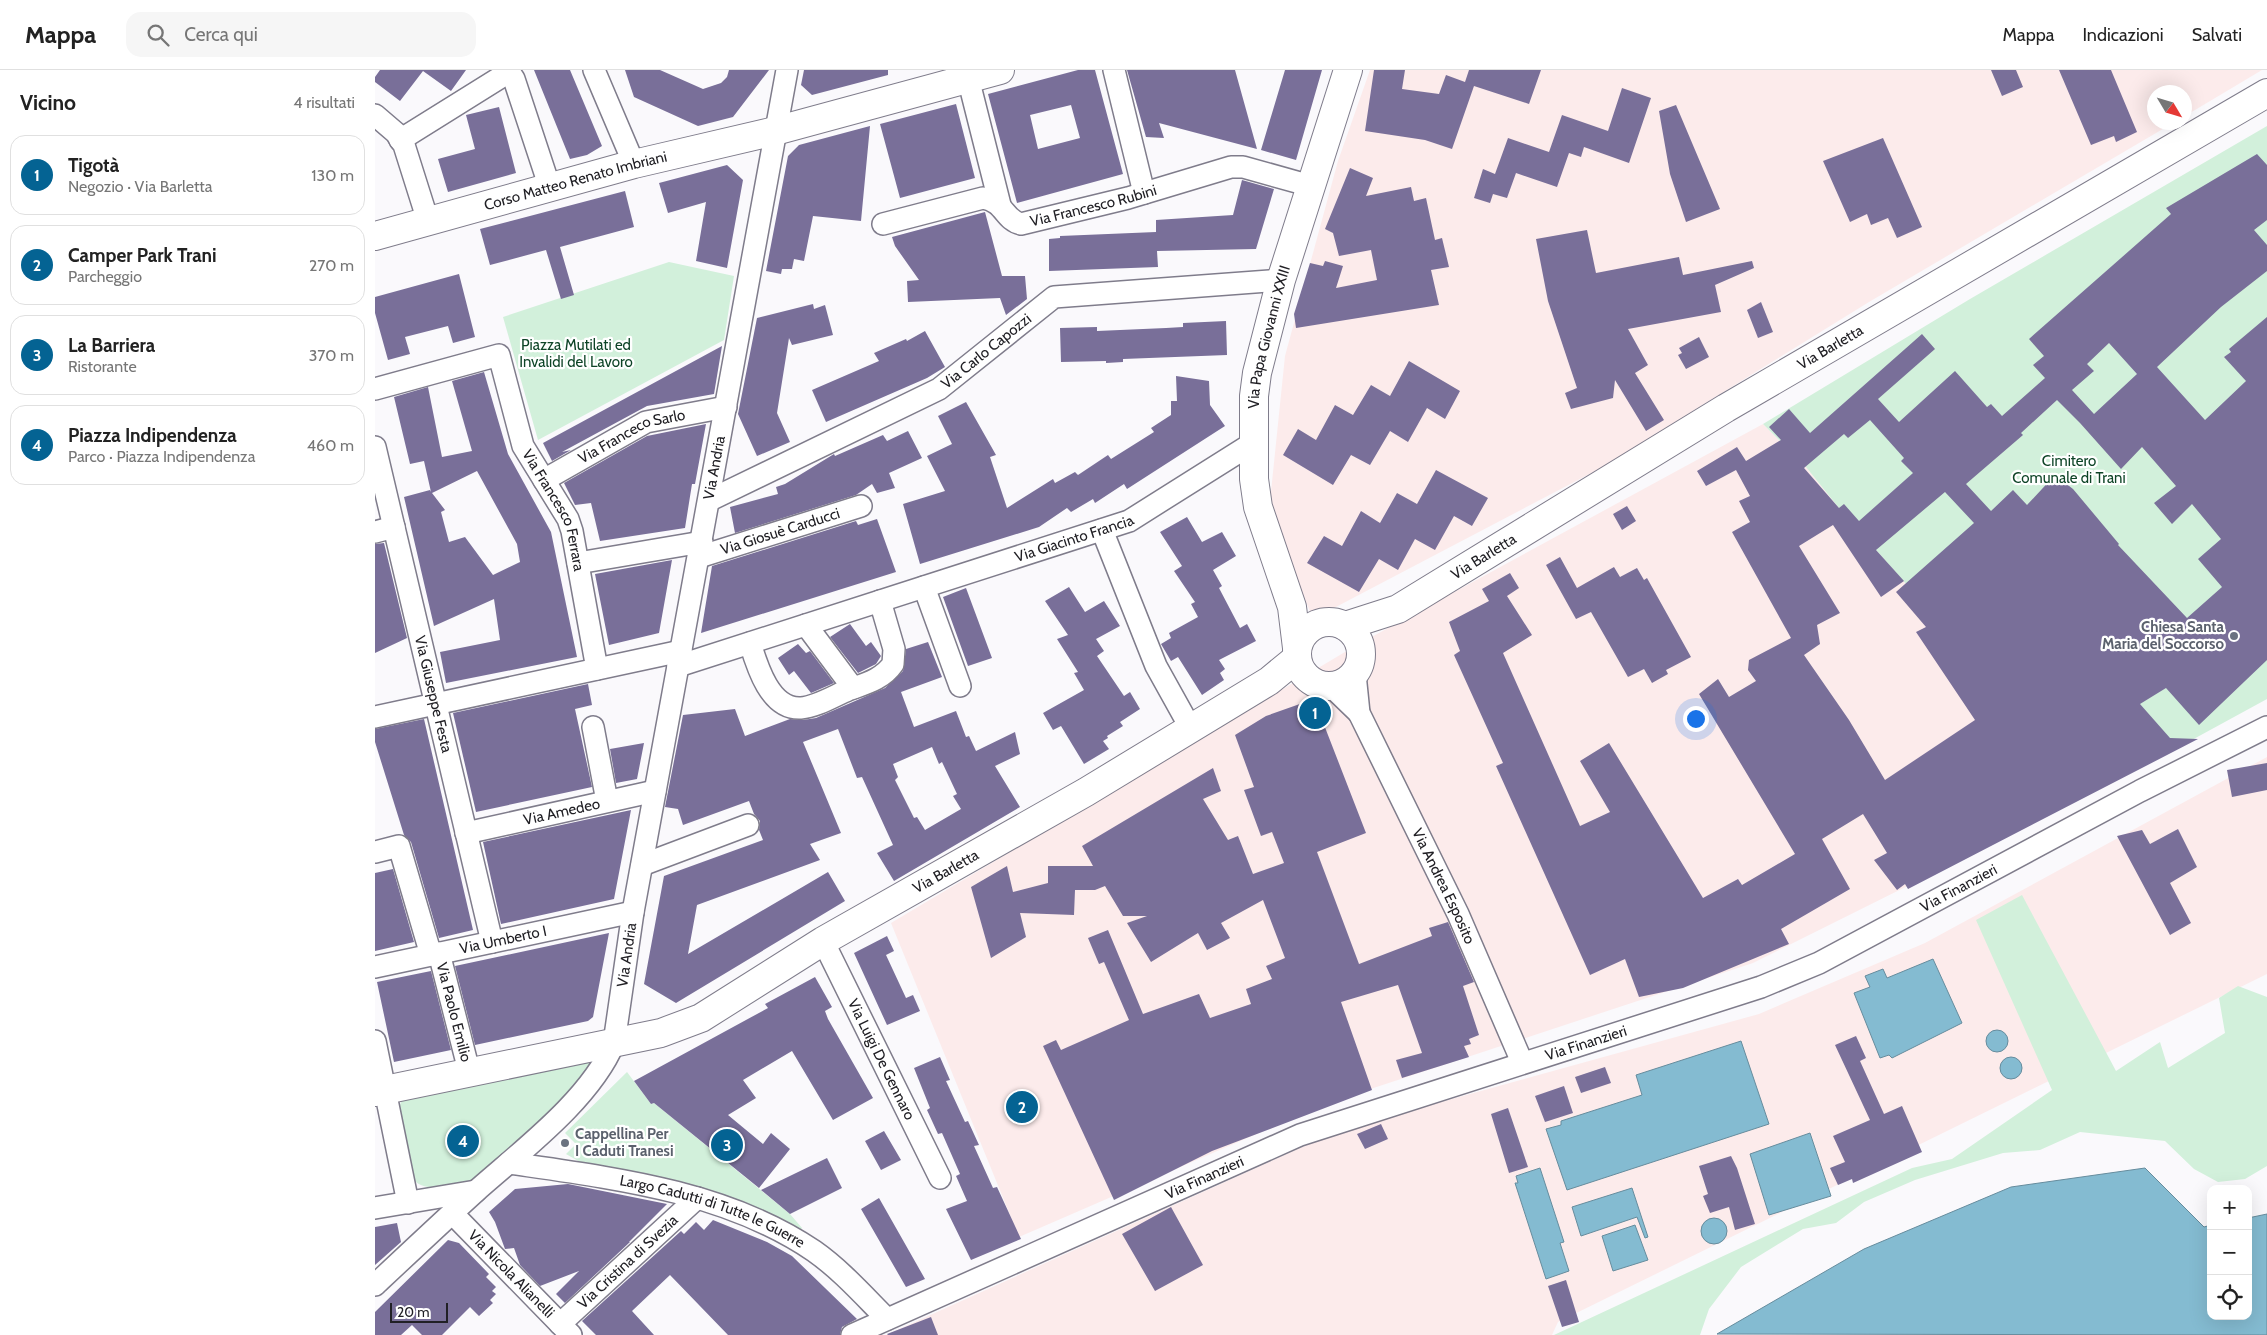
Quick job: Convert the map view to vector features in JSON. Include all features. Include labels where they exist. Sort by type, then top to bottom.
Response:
[{"type":"main road","name":"Corso Matteo Renato Imbriani","points":[[375,236],[634,164],[775,131],[1000,70]]},
{"type":"main road","name":"Via Papa Giovanni XXIII","points":[[1308,667],[1292,608],[1258,507],[1254,479],[1253,443],[1257,374],[1281,280],[1348,70]]},
{"type":"main road","name":"Via Barletta","points":[[1353,637],[1726,408],[2267,93]]},
{"type":"main road","points":[[1292,608],[1316,625]]},
{"type":"main road","points":[[1308,667],[1307,630],[1316,625],[1336,622],[1353,637],[1361,657],[1355,674]]},
{"type":"main road","name":"Via Barletta","points":[[380,1091],[469,1071],[661,1033],[701,1018],[823,942],[1086,792],[1269,681],[1308,667],[1348,680],[1355,674]]},
{"type":"street","points":[[594,70],[634,164]]},
{"type":"street","name":"Via Andria","points":[[375,1284],[509,1163],[576,1098],[606,1062],[614,1043],[633,912],[710,500],[787,70]]},
{"type":"street","points":[[1113,70],[1144,193]]},
{"type":"street","points":[[400,140],[509,71],[514,79],[551,188]]},
{"type":"street","points":[[968,78],[1000,205]]},
{"type":"street","points":[[375,115],[396,133],[400,140],[428,221]]},
{"type":"street","name":"Via Francesco Rubini","points":[[1000,205],[1011,219],[1021,224],[1144,193],[1231,167],[1243,167],[1311,186]]},
{"type":"street","points":[[883,224],[983,198],[1000,205]]},
{"type":"street","name":"Via Carlo Capozzi","points":[[710,500],[932,393],[956,377],[1054,296],[1281,280]]},
{"type":"street","name":"Via Francesco Ferrara","points":[[375,389],[499,355],[523,446],[568,519],[597,669]]},
{"type":"street","name":"Via Franceco Sarlo","points":[[544,480],[646,422],[726,408]]},
{"type":"street","name":"Via Giacinto Francia","points":[[375,717],[597,669],[680,658],[749,643],[1101,530],[1141,514],[1253,443]]},
{"type":"street","name":"Via Giuseppe Festa","points":[[375,446],[385,530],[436,703],[492,942]]},
{"type":"street","name":"Via Giosuè Carducci","points":[[578,563],[700,549],[861,506]]},
{"type":"street","points":[[1101,530],[1156,666],[1191,729]]},
{"type":"street","points":[[924,587],[960,686]]},
{"type":"street","points":[[749,643],[765,682],[776,697],[785,704],[802,708],[879,678],[893,664],[894,649],[880,601]]},
{"type":"street","points":[[806,625],[853,688]]},
{"type":"street","name":"Via Andrea Esposito","points":[[1308,667],[1359,712]]},
{"type":"street","name":"Via Andrea Esposito","points":[[1355,674],[1359,712],[1458,914],[1522,1062]]},
{"type":"street","points":[[593,727],[607,801]]},
{"type":"street","name":"Via Finanzieri","points":[[852,1335],[1299,1135],[1761,987],[1819,963],[2140,791],[2267,728]]},
{"type":"street","name":"Via Amedeo","points":[[466,833],[655,790]]},
{"type":"street","points":[[642,866],[748,825]]},
{"type":"street","name":"Via Paolo Emilio","points":[[375,852],[399,846],[435,954],[469,1071]]},
{"type":"street","name":"Via Umberto I","points":[[375,967],[633,912]]},
{"type":"street","name":"Via Luigi De Gennaro","points":[[823,942],[940,1178]]},
{"type":"street","points":[[375,1040],[380,1091],[408,1202]]},
{"type":"street","name":"Largo Cadutti di Tutte le Guerre","points":[[509,1163],[598,1176],[697,1198],[750,1217],[803,1244],[829,1263],[887,1319]]},
{"type":"street","points":[[375,1208],[476,1191]]},
{"type":"street","name":"Via Cristina di Svezia","points":[[565,1330],[697,1198]]},
{"type":"street","name":"Via Nicola Alianelli","points":[[452,1213],[565,1330]]},
{"type":"shaded area","points":[[1370,70],[2262,70],[2192,112],[2192,85],[2147,85],[2147,130],[2161,130],[1869,302],[1599,469],[1313,619],[1269,511],[1285,356],[1338,161]]},
{"type":"shaded area","points":[[1763,424],[1806,467],[1839,508],[1937,619],[2056,812],[1753,963],[1328,1103],[1019,1237],[891,923],[1355,646]]},
{"type":"shaded area","points":[[2267,757],[2267,974],[1558,1322],[1552,1335],[886,1335],[1340,1130],[1759,1014],[1925,943]]},
{"type":"green space","name":"Cimitero Comunale di Trani","points":[[2267,126],[2267,699],[2190,741],[2093,736],[1937,619],[1839,508],[1806,467],[1763,424],[1970,299]]},
{"type":"green space","name":"Piazza Mutilati ed Invalidi del Lavoro","points":[[669,262],[734,276],[724,340],[538,440],[503,317]]},
{"type":"green space","points":[[2022,895],[2116,1071],[2160,1042],[2168,1068],[2225,1033],[2219,998],[2238,986],[2267,997],[2267,1166],[2245,1179],[2218,1182],[2194,1169],[2165,1141],[2080,1132],[2040,1150],[2003,1153],[1915,1180],[1864,1202],[1836,1223],[1803,1229],[1741,1267],[1709,1309],[1700,1335],[1554,1335],[1912,1168],[1952,1159],[2052,1090],[1976,920]]},
{"type":"green space","points":[[591,1060],[594,1065],[589,1073],[487,1175],[460,1185],[439,1188],[420,1185],[414,1180],[399,1107],[403,1098]]},
{"type":"green space","points":[[627,1072],[651,1104],[654,1103],[790,1214],[802,1228],[798,1234],[718,1195],[580,1162],[566,1154],[576,1144],[565,1133]]},
{"type":"water","points":[[1933,959],[1962,1023],[1892,1058],[1889,1055],[1880,1058],[1854,993],[1870,987],[1865,976],[1883,969],[1887,978]]},
{"type":"water","points":[[1997,1030],[2005,1033],[2008,1041],[2005,1049],[1997,1052],[1989,1049],[1986,1041],[1989,1033]]},
{"type":"water","points":[[1741,1041],[1769,1124],[1567,1190],[1546,1129],[1561,1125],[1561,1121],[1642,1095],[1636,1075]]},
{"type":"water","points":[[2011,1057],[2019,1060],[2022,1068],[2019,1076],[2011,1079],[2003,1076],[2000,1068],[2003,1060]]},
{"type":"water","points":[[1810,1133],[1831,1196],[1769,1215],[1750,1154]]},
{"type":"water","points":[[1540,1168],[1564,1242],[1560,1243],[1569,1271],[1546,1279],[1515,1183],[1518,1183],[1516,1176]]},
{"type":"water","points":[[2145,1168],[2204,1227],[2207,1226],[2207,1320],[2252,1320],[2252,1217],[2267,1214],[2267,1335],[1717,1334],[1864,1249],[2011,1187]]},
{"type":"water","points":[[1632,1188],[1648,1237],[1645,1238],[1637,1217],[1581,1236],[1572,1207]]},
{"type":"water","points":[[1714,1218],[1723,1222],[1727,1231],[1723,1240],[1714,1244],[1705,1240],[1701,1231],[1705,1222]]},
{"type":"water","points":[[1635,1225],[1648,1260],[1613,1271],[1602,1236]]},
{"type":"building","points":[[380,70],[466,70],[451,91],[423,71],[400,101],[375,82],[375,77]]},
{"type":"building","points":[[534,70],[570,70],[602,146],[587,155],[570,159]]},
{"type":"building","points":[[625,70],[660,70],[703,89],[721,83],[727,77],[729,70],[769,70],[733,117],[698,126],[634,97]]},
{"type":"building","points":[[804,70],[888,70],[888,75],[812,95],[801,85]]},
{"type":"building","points":[[1078,70],[1095,70],[1123,174],[1017,203],[988,94]],"holes":[[[1071,105],[1080,138],[1038,149],[1030,115]]]},
{"type":"building","points":[[1127,70],[1235,70],[1257,149],[1159,123],[1164,138],[1146,137]]},
{"type":"building","points":[[1285,70],[1322,70],[1296,160],[1261,150]]},
{"type":"building","points":[[1374,70],[1405,70],[1402,89],[1439,94],[1446,75],[1465,82],[1469,70],[1541,70],[1529,104],[1474,86],[1452,149],[1425,140],[1365,131]]},
{"type":"building","points":[[1991,70],[2016,70],[2023,87],[2002,96]]},
{"type":"building","points":[[2059,70],[2111,70],[2137,132],[2116,142],[2114,136],[2091,145]]},
{"type":"building","points":[[1622,88],[1651,98],[1629,163],[1584,147],[1581,157],[1569,153],[1557,187],[1516,173],[1507,198],[1493,194],[1490,203],[1474,198],[1483,169],[1495,174],[1508,138],[1549,152],[1562,115],[1608,131]]},
{"type":"building","points":[[956,104],[975,178],[900,198],[880,124]]},
{"type":"building","points":[[1676,105],[1720,209],[1686,222],[1670,174],[1659,111]]},
{"type":"building","points":[[499,107],[516,173],[448,192],[438,159],[475,149],[466,115]]},
{"type":"building","points":[[870,126],[861,221],[813,216],[804,261],[794,259],[792,269],[782,269],[781,274],[766,271],[788,156],[799,145]]},
{"type":"building","points":[[1883,138],[1922,227],[1897,238],[1888,218],[1871,225],[1867,214],[1850,222],[1823,161]]},
{"type":"building","points":[[2257,154],[2267,165],[2267,220],[2254,230],[2267,245],[2267,271],[2221,307],[2157,367],[2205,420],[2246,381],[2224,357],[2231,352],[2229,349],[2267,317],[2267,660],[2199,725],[2166,688],[2140,704],[2170,738],[2198,739],[1908,889],[1905,884],[1897,890],[1874,860],[1887,853],[1863,814],[1822,839],[1850,889],[1781,929],[1789,944],[1683,988],[1639,997],[1625,959],[1590,975],[1496,766],[1503,763],[1454,655],[1460,651],[1449,622],[1489,601],[1482,589],[1510,573],[1519,588],[1507,596],[1532,635],[1503,653],[1580,826],[1610,812],[1580,761],[1609,743],[1703,898],[1738,879],[1742,885],[1795,854],[1699,694],[1718,679],[1729,697],[1756,681],[1748,670],[1749,660],[1791,638],[1732,532],[1750,522],[1739,501],[1750,496],[1736,470],[1706,486],[1697,471],[1737,447],[1746,461],[1781,440],[1769,427],[1789,409],[1810,433],[1922,334],[1935,349],[1878,399],[1899,422],[1955,371],[1987,407],[1991,404],[2002,416],[2045,378],[2033,365],[2044,356],[2029,339],[2171,214],[2166,208]],"holes":[[[2109,343],[2137,374],[2094,414],[2072,390],[2094,371],[2087,364]],[[2057,400],[2121,469],[2142,447],[2176,486],[2154,503],[2172,524],[2192,504],[2221,539],[2198,559],[2222,587],[2187,618],[2118,545],[2073,489],[2055,475],[2027,505],[2013,490],[1991,511],[1966,484],[2023,435],[2021,433]],[[1870,420],[1904,458],[1901,461],[1913,473],[1859,521],[1844,504],[1839,508],[1804,468],[1844,434],[1848,438]],[[1945,492],[1974,523],[1896,592],[1926,627],[1916,632],[1975,720],[1885,780],[1849,720],[1804,655],[1820,644],[1817,625],[1840,613],[1799,546],[1833,525],[1881,597],[1904,581],[1876,550]]]},
{"type":"building","points":[[727,165],[743,180],[727,268],[696,261],[706,202],[668,213],[659,183]]},
{"type":"building","points":[[1350,168],[1373,178],[1366,196],[1411,187],[1414,201],[1426,198],[1435,240],[1442,238],[1449,267],[1431,270],[1439,305],[1296,328],[1294,314],[1310,263],[1323,266],[1325,261],[1343,266],[1336,288],[1377,280],[1371,250],[1339,256],[1333,233],[1325,229]]},
{"type":"building","points":[[1242,180],[1274,189],[1256,249],[1157,251],[1158,267],[1049,271],[1049,239],[1060,238],[1060,236],[1156,232],[1156,220],[1233,215]]},
{"type":"building","points":[[625,191],[634,227],[560,247],[574,295],[561,299],[546,250],[490,265],[480,229]]},
{"type":"building","points":[[985,212],[1002,276],[1025,276],[1027,299],[1006,315],[1000,298],[908,302],[907,281],[919,280],[895,246],[892,237]]},
{"type":"building","points":[[1587,230],[1596,273],[1679,257],[1683,275],[1752,261],[1754,268],[1715,285],[1721,312],[1628,329],[1648,365],[1635,373],[1664,420],[1646,431],[1615,380],[1613,398],[1571,409],[1565,393],[1577,388],[1548,301],[1536,239]]},
{"type":"building","points":[[459,274],[475,337],[453,343],[448,326],[405,337],[410,354],[388,360],[375,313],[375,297]]},
{"type":"building","points":[[1761,302],[1773,332],[1758,338],[1747,310]]},
{"type":"building","points":[[813,304],[814,309],[825,305],[833,335],[792,345],[789,338],[777,413],[790,442],[757,456],[738,414],[757,318]]},
{"type":"building","points":[[1226,321],[1227,355],[1123,359],[1123,362],[1106,363],[1106,361],[1061,362],[1060,328],[1097,327],[1097,331],[1183,327],[1183,323]]},
{"type":"building","points":[[925,331],[945,367],[927,378],[826,422],[812,390],[879,361],[874,353],[906,339],[907,341]]},
{"type":"building","points":[[1699,337],[1709,357],[1686,369],[1678,355],[1682,353],[1679,348]]},
{"type":"building","points":[[722,346],[714,394],[647,406],[562,452],[571,450],[552,461],[543,443]]},
{"type":"building","points":[[1409,361],[1460,391],[1445,419],[1427,408],[1408,442],[1390,431],[1370,465],[1351,455],[1333,485],[1283,455],[1298,429],[1316,440],[1335,405],[1353,415],[1371,385],[1390,396]]},
{"type":"building","points":[[484,372],[508,454],[551,532],[577,657],[446,683],[440,652],[500,640],[494,599],[434,626],[404,497],[430,490],[431,492],[424,461],[410,464],[394,397],[428,387],[442,457],[472,451],[452,381]],"holes":[[[477,471],[517,544],[520,562],[493,575],[465,537],[449,542],[441,512],[445,510],[432,493]]]},
{"type":"building","points":[[1176,376],[1209,381],[1210,405],[1225,426],[1127,489],[1124,484],[1095,503],[1093,499],[1071,512],[1067,508],[1039,527],[920,564],[903,504],[945,491],[927,456],[952,444],[938,416],[966,402],[996,455],[990,457],[1007,508],[1053,479],[1055,483],[1075,472],[1078,475],[1108,455],[1111,459],[1154,432],[1151,428],[1171,415],[1171,401],[1177,401]]},
{"type":"building","points":[[706,424],[695,484],[692,484],[685,528],[600,541],[591,503],[575,505],[564,483],[647,436]]},
{"type":"building","points":[[908,431],[922,458],[889,473],[895,488],[877,493],[872,484],[856,495],[735,533],[730,507],[778,494],[776,487],[785,484],[834,454],[835,456],[883,435],[887,441]]},
{"type":"building","points":[[1436,470],[1488,498],[1472,526],[1454,516],[1435,550],[1415,539],[1398,570],[1379,559],[1359,592],[1307,563],[1324,536],[1342,546],[1361,511],[1380,523],[1397,493],[1417,504]]},
{"type":"building","points":[[1627,506],[1636,521],[1622,530],[1613,514]]},
{"type":"building","points":[[1187,517],[1202,542],[1222,532],[1236,556],[1213,570],[1222,586],[1219,588],[1240,628],[1247,624],[1256,641],[1219,660],[1225,669],[1220,673],[1224,680],[1202,695],[1178,657],[1171,661],[1161,644],[1171,638],[1169,633],[1198,617],[1191,604],[1195,602],[1174,571],[1182,566],[1160,532]]},
{"type":"building","points":[[877,519],[896,572],[701,633],[712,566],[856,521],[858,525]]},
{"type":"building","points":[[384,543],[407,638],[375,653],[375,544]]},
{"type":"building","points":[[1560,557],[1577,588],[1614,567],[1620,577],[1637,568],[1644,580],[1647,578],[1691,657],[1666,670],[1668,674],[1652,683],[1644,669],[1628,677],[1591,612],[1576,619],[1546,565]]},
{"type":"building","points":[[672,560],[659,633],[609,645],[595,574]]},
{"type":"building","points":[[1069,587],[1085,612],[1104,601],[1120,626],[1096,639],[1104,651],[1097,656],[1124,696],[1130,692],[1140,709],[1120,722],[1123,726],[1107,736],[1108,738],[1103,741],[1109,749],[1084,764],[1061,726],[1053,730],[1043,713],[1084,690],[1074,673],[1078,672],[1057,639],[1068,635],[1045,601]]},
{"type":"building","points":[[966,588],[992,658],[968,666],[943,597]]},
{"type":"building","points":[[850,624],[866,646],[871,642],[881,656],[876,664],[858,673],[830,637]]},
{"type":"building","points":[[928,642],[942,677],[901,692],[914,727],[956,711],[966,737],[969,736],[976,751],[1015,732],[1020,754],[995,766],[1020,807],[894,881],[877,853],[893,845],[862,777],[857,778],[838,729],[803,742],[841,833],[810,844],[820,860],[697,905],[688,954],[828,872],[845,901],[676,1003],[644,984],[664,876],[763,840],[759,830],[760,821],[754,814],[749,801],[683,825],[678,809],[665,807],[683,715],[735,709],[745,736],[790,719],[816,718],[885,688],[903,671],[906,649]],"holes":[[[932,747],[939,764],[942,762],[957,794],[953,796],[961,809],[925,830],[917,817],[914,818],[895,780],[898,777],[893,764]]]},
{"type":"building","points":[[798,644],[806,653],[810,651],[834,683],[811,693],[794,671],[789,675],[778,658]]},
{"type":"building","points":[[588,684],[592,705],[575,709],[592,787],[476,812],[453,713]]},
{"type":"building","points":[[1314,699],[1366,833],[1317,852],[1359,964],[1432,936],[1429,928],[1448,922],[1474,982],[1463,986],[1479,1035],[1469,1039],[1471,1044],[1464,1046],[1469,1057],[1402,1078],[1396,1060],[1422,1053],[1398,985],[1341,1002],[1372,1090],[1212,1151],[1114,1200],[1043,1046],[1056,1040],[1061,1050],[1129,1020],[1104,962],[1099,964],[1088,938],[1108,930],[1143,1014],[1199,994],[1210,1018],[1251,1004],[1246,989],[1272,979],[1266,966],[1285,958],[1263,900],[1221,923],[1230,938],[1207,950],[1198,933],[1151,962],[1127,923],[1147,916],[1123,916],[1105,886],[1095,890],[1075,890],[1074,915],[1020,913],[1026,937],[991,958],[971,887],[1007,866],[1013,892],[1048,883],[1048,866],[1093,866],[1082,846],[1213,768],[1221,791],[1203,799],[1228,840],[1238,836],[1253,874],[1284,863],[1272,832],[1261,836],[1244,790],[1254,787],[1235,735],[1266,716]]},
{"type":"building","points":[[424,719],[473,930],[439,938],[411,842],[404,835],[375,742],[375,729]]},
{"type":"building","points":[[644,743],[637,779],[616,783],[610,749]]},
{"type":"building","points":[[2267,763],[2267,790],[2232,797],[2227,770]]},
{"type":"building","points":[[631,810],[614,899],[501,924],[483,842]]},
{"type":"building","points":[[2178,829],[2197,867],[2170,883],[2191,923],[2170,935],[2117,836],[2142,830],[2150,844]]},
{"type":"building","points":[[393,869],[414,942],[375,951],[375,873]]},
{"type":"building","points":[[609,933],[593,1017],[588,1021],[475,1045],[455,966]]},
{"type":"building","points":[[887,936],[894,951],[886,955],[906,998],[913,995],[920,1011],[887,1025],[854,953]]},
{"type":"building","points":[[431,971],[451,1050],[394,1062],[377,982]]},
{"type":"building","points":[[815,977],[832,1007],[825,1011],[828,1019],[873,1098],[833,1120],[792,1051],[743,1080],[756,1098],[728,1115],[763,1144],[771,1133],[790,1149],[759,1188],[654,1103],[651,1104],[634,1081],[768,1008],[765,1004]]},
{"type":"building","points":[[1856,1036],[1866,1058],[1860,1061],[1884,1114],[1902,1106],[1922,1152],[1853,1183],[1852,1179],[1838,1185],[1830,1168],[1845,1162],[1833,1136],[1870,1120],[1835,1045]]},
{"type":"building","points":[[940,1057],[950,1080],[946,1081],[965,1122],[968,1121],[979,1145],[974,1146],[993,1188],[997,1187],[1021,1239],[971,1260],[946,1209],[967,1201],[956,1176],[960,1174],[942,1133],[938,1134],[927,1110],[930,1108],[914,1068]]},
{"type":"building","points":[[1605,1067],[1611,1083],[1581,1093],[1575,1077]]},
{"type":"building","points":[[1564,1086],[1573,1113],[1545,1122],[1535,1096]]},
{"type":"building","points":[[1508,1108],[1528,1167],[1509,1173],[1491,1114]]},
{"type":"building","points":[[1381,1124],[1388,1139],[1365,1149],[1357,1134]]},
{"type":"building","points":[[884,1131],[901,1160],[881,1170],[865,1141]]},
{"type":"building","points":[[1731,1156],[1737,1168],[1755,1224],[1735,1230],[1729,1207],[1710,1213],[1703,1196],[1708,1194],[1699,1166]]},
{"type":"building","points":[[827,1158],[842,1188],[790,1214],[761,1190]]},
{"type":"building","points":[[568,1184],[667,1204],[565,1303],[556,1294],[579,1271],[540,1286],[520,1265],[514,1248],[505,1249],[495,1222],[489,1212],[515,1189]]},
{"type":"building","points":[[879,1198],[925,1279],[906,1287],[861,1209]]},
{"type":"building","points":[[1171,1207],[1203,1265],[1155,1291],[1122,1234]]},
{"type":"building","points":[[713,1220],[767,1242],[792,1256],[857,1319],[842,1327],[840,1335],[728,1335],[670,1275],[632,1311],[654,1335],[596,1335],[582,1321],[681,1231],[684,1234],[696,1222],[704,1230]]},
{"type":"building","points":[[397,1223],[401,1242],[375,1265],[375,1227]]},
{"type":"building","points":[[448,1240],[459,1243],[489,1274],[486,1277],[496,1287],[492,1291],[496,1294],[490,1300],[493,1303],[479,1316],[470,1307],[442,1335],[422,1335],[412,1325],[401,1335],[375,1335],[375,1312]]},
{"type":"building","points":[[1566,1280],[1579,1322],[1562,1327],[1548,1286]]},
{"type":"building","points":[[931,1317],[938,1335],[887,1334]]},
{"type":"place","name":"Chiesa Santa Maria del Soccorso","points":[[2234,636]]},
{"type":"place","name":"Tigotà","points":[[1315,713]]},
{"type":"place","name":"Camper Park Trani","points":[[1022,1107]]},
{"type":"place","name":"Piazza Indipendenza","points":[[463,1141]]},
{"type":"place","name":"Cappellina Per I Caduti Tranesi","points":[[565,1143]]},
{"type":"place","name":"La Barriera","points":[[727,1145]]}]
